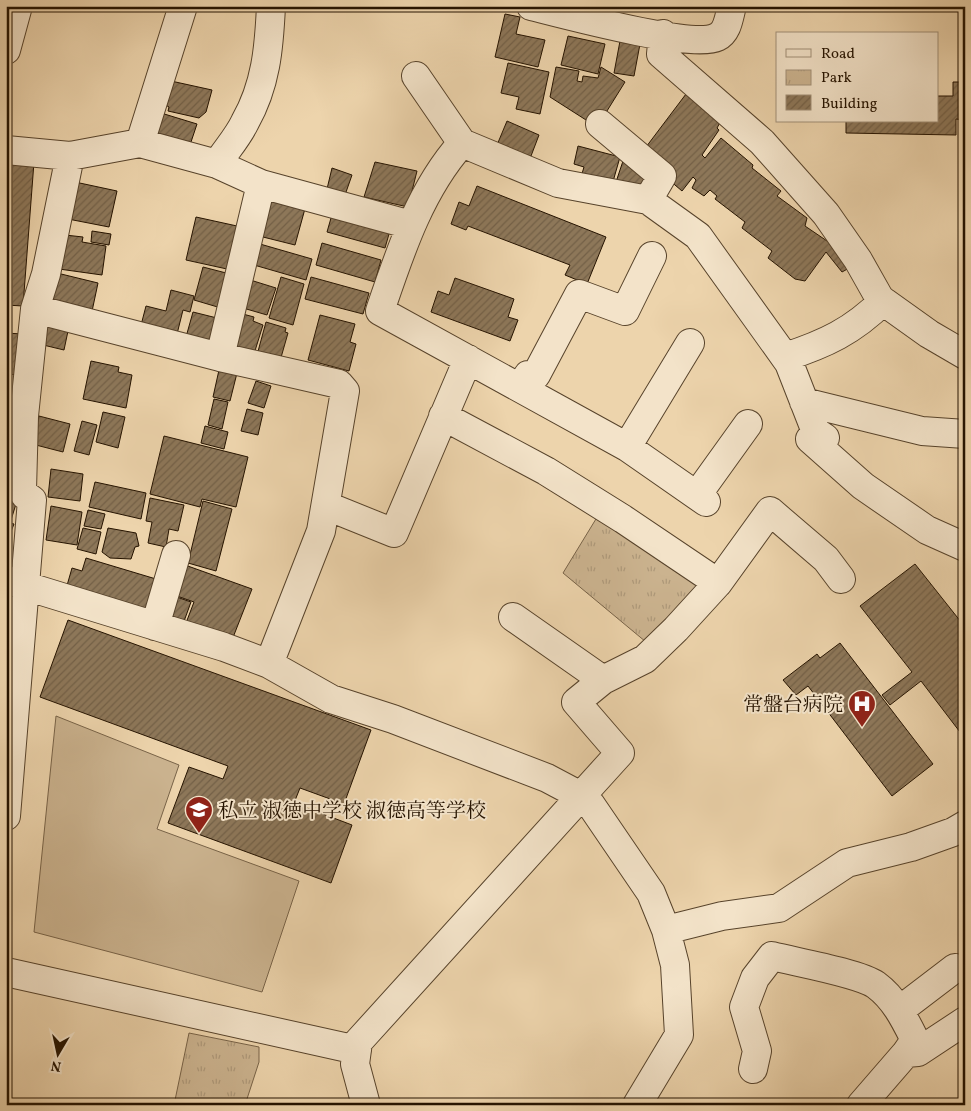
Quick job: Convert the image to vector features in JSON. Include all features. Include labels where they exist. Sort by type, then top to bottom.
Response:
[{"type":"street","points":[[6,50],[18,6]]},
{"type":"street","points":[[140,144],[183,6]]},
{"type":"street","points":[[217,164],[245,124],[258,96],[266,68],[271,6]]},
{"type":"street","points":[[532,6],[627,30],[700,39],[718,37],[726,28],[732,6]]},
{"type":"street","points":[[663,34],[661,54],[762,142],[826,214],[883,301],[929,334],[965,355]]},
{"type":"street","points":[[416,76],[462,143],[558,183],[648,200],[671,221],[698,236],[785,357],[804,402],[821,435],[810,439],[863,486],[927,530],[965,547]]},
{"type":"street","points":[[600,124],[662,176],[648,200]]},
{"type":"street","points":[[462,143],[450,157],[410,225],[380,311],[627,447],[701,499],[748,424]]},
{"type":"street","points":[[6,150],[70,156],[140,144],[217,164],[261,184],[410,225]]},
{"type":"street","points":[[6,816],[24,416],[34,309],[46,274],[70,156]]},
{"type":"street","points":[[220,357],[261,184]]},
{"type":"street","points":[[521,388],[528,375],[536,375],[579,294],[625,311],[652,256]]},
{"type":"street","points":[[785,357],[828,342],[867,317],[883,301]]},
{"type":"street","points":[[34,309],[220,357],[339,384],[345,391],[322,531],[269,664]]},
{"type":"street","points":[[627,447],[690,343]]},
{"type":"street","points":[[327,506],[394,533],[468,358]]},
{"type":"street","points":[[804,402],[922,430],[965,434]]},
{"type":"street","points":[[443,416],[546,471],[623,519],[718,583]]},
{"type":"street","points":[[366,1105],[355,1064],[358,1042],[620,753],[576,702],[603,680],[645,659],[676,629],[718,583],[770,511],[826,559],[841,579]]},
{"type":"street","points":[[154,626],[176,555]]},
{"type":"street","points":[[16,583],[269,664],[331,699],[393,719],[529,771],[581,796],[591,805],[651,893],[666,930],[675,965],[679,1035],[637,1105]]},
{"type":"street","points":[[514,617],[603,680]]},
{"type":"street","points":[[666,930],[722,916],[779,908],[847,863],[911,847],[953,832],[965,825]]},
{"type":"street","points":[[753,1069],[757,1051],[744,1006],[755,978],[772,956],[861,978],[875,984],[900,1010],[915,1040],[861,1105]]},
{"type":"street","points":[[900,1010],[955,968]]},
{"type":"street","points":[[6,972],[357,1050]]},
{"type":"street","points":[[906,1053],[918,1052],[965,1021]]},
{"type":"green space","points":[[599,514],[701,583],[646,642],[563,573]]},
{"type":"green space","points":[[56,716],[179,765],[157,829],[299,881],[262,992],[34,932]]},
{"type":"green space","points":[[189,1033],[259,1047],[259,1062],[245,1105],[174,1105]]},
{"type":"building","points":[[505,14],[520,17],[516,34],[545,40],[538,67],[495,57]]},
{"type":"building","points":[[568,36],[605,44],[598,74],[561,65]]},
{"type":"building","points":[[620,41],[640,44],[634,76],[614,73]]},
{"type":"building","points":[[508,63],[549,72],[540,114],[516,109],[519,97],[501,93]]},
{"type":"building","points":[[556,67],[579,71],[577,81],[582,82],[583,76],[598,78],[601,67],[625,82],[597,127],[550,97]]},
{"type":"building","points":[[171,81],[212,90],[206,112],[199,118],[168,111],[169,107],[164,104]]},
{"type":"building","points":[[953,82],[965,82],[965,120],[956,119],[956,135],[846,133],[846,122],[938,122],[938,96],[953,96]]},
{"type":"building","points":[[686,94],[722,119],[717,128],[719,130],[702,155],[705,158],[721,138],[753,165],[752,168],[781,191],[777,196],[807,218],[805,226],[830,243],[851,267],[842,272],[826,252],[805,281],[795,279],[768,258],[772,251],[742,228],[745,222],[715,199],[717,196],[710,190],[704,196],[692,188],[696,180],[693,177],[682,191],[640,155]]},
{"type":"building","points":[[161,113],[197,124],[189,148],[153,137]]},
{"type":"building","points":[[507,121],[539,135],[531,156],[522,157],[497,145]]},
{"type":"building","points":[[578,146],[620,157],[612,185],[581,177],[584,167],[574,164]]},
{"type":"building","points":[[625,155],[653,179],[647,193],[616,182]]},
{"type":"building","points":[[6,160],[34,162],[23,306],[6,305]]},
{"type":"building","points":[[375,162],[417,171],[408,207],[364,197]]},
{"type":"building","points":[[332,168],[352,175],[345,195],[327,189]]},
{"type":"building","points":[[75,182],[117,191],[109,227],[68,219]]},
{"type":"building","points":[[477,186],[606,237],[587,284],[565,275],[570,265],[468,226],[466,230],[451,224],[459,202],[469,206]]},
{"type":"building","points":[[268,200],[306,205],[295,245],[259,236]]},
{"type":"building","points":[[333,211],[391,227],[385,248],[327,232]]},
{"type":"building","points":[[196,217],[237,226],[227,269],[186,260]]},
{"type":"building","points":[[92,231],[111,234],[109,245],[91,242]]},
{"type":"building","points":[[65,235],[83,237],[82,242],[106,246],[102,275],[59,269]]},
{"type":"building","points":[[322,243],[381,260],[375,282],[316,265]]},
{"type":"building","points":[[260,244],[312,259],[306,280],[254,265]]},
{"type":"building","points":[[203,267],[230,274],[221,308],[194,300]]},
{"type":"building","points":[[57,273],[98,283],[91,316],[49,306]]},
{"type":"building","points":[[281,277],[304,284],[293,325],[269,318]]},
{"type":"building","points":[[311,277],[369,293],[363,314],[305,299]]},
{"type":"building","points":[[455,278],[514,299],[508,317],[518,320],[510,341],[431,312],[438,291],[449,295]]},
{"type":"building","points":[[247,279],[276,288],[267,315],[243,308]]},
{"type":"building","points":[[171,290],[194,296],[190,312],[183,310],[176,338],[140,329],[146,306],[166,311]]},
{"type":"building","points":[[193,312],[217,318],[211,343],[186,337]]},
{"type":"building","points":[[239,313],[254,317],[253,321],[263,325],[254,354],[230,347]]},
{"type":"building","points":[[320,315],[355,324],[350,342],[356,344],[349,371],[308,360]]},
{"type":"building","points":[[266,322],[286,328],[285,332],[288,333],[280,361],[257,355]]},
{"type":"building","points":[[44,326],[68,331],[64,350],[39,344]]},
{"type":"building","points":[[6,333],[22,334],[19,375],[6,374]]},
{"type":"building","points":[[91,361],[119,367],[118,372],[132,375],[126,408],[83,399]]},
{"type":"building","points":[[219,370],[237,373],[230,401],[213,397]]},
{"type":"building","points":[[256,381],[271,386],[264,408],[248,403]]},
{"type":"building","points":[[214,399],[228,402],[222,429],[208,425]]},
{"type":"building","points":[[247,409],[263,413],[258,435],[241,431]]},
{"type":"building","points":[[103,412],[125,417],[118,448],[96,442]]},
{"type":"building","points":[[39,416],[70,424],[63,452],[32,444]]},
{"type":"building","points":[[82,421],[97,425],[89,455],[74,451]]},
{"type":"building","points":[[205,426],[228,432],[224,449],[201,443]]},
{"type":"building","points":[[164,436],[248,457],[236,507],[202,499],[200,507],[150,494]]},
{"type":"building","points":[[51,469],[83,474],[80,501],[48,497]]},
{"type":"building","points":[[95,482],[146,493],[141,519],[89,507]]},
{"type":"building","points":[[150,498],[184,505],[178,531],[169,529],[166,547],[148,543],[152,522],[146,521]]},
{"type":"building","points":[[6,501],[16,504],[11,520],[6,518]]},
{"type":"building","points":[[203,501],[232,509],[216,571],[188,563]]},
{"type":"building","points":[[51,506],[82,512],[77,545],[46,540]]},
{"type":"building","points":[[88,510],[105,514],[101,529],[84,526]]},
{"type":"building","points":[[6,522],[14,524],[8,539],[6,539]]},
{"type":"building","points":[[83,528],[101,532],[96,554],[77,549]]},
{"type":"building","points":[[108,528],[136,533],[139,546],[135,547],[131,559],[110,558],[102,552]]},
{"type":"building","points":[[86,558],[156,579],[146,613],[66,589],[72,568],[82,571]]},
{"type":"building","points":[[915,564],[965,627],[963,736],[921,681],[890,705],[882,695],[912,672],[860,606]]},
{"type":"building","points":[[185,565],[252,589],[232,640],[186,623],[194,602],[174,595]]},
{"type":"building","points":[[171,595],[191,602],[183,624],[163,617]]},
{"type":"building","points":[[68,620],[371,730],[344,804],[300,788],[294,803],[352,825],[331,883],[168,823],[189,767],[223,779],[228,766],[40,697]]},
{"type":"building","points":[[840,643],[933,764],[892,796],[808,686],[796,695],[783,680],[817,654],[820,658]]},
{"type":"place","name":"常盤台病院","points":[[862,728]]},
{"type":"place","name":"私立 淑徳中学校 淑徳高等学校","points":[[199,834]]}]
